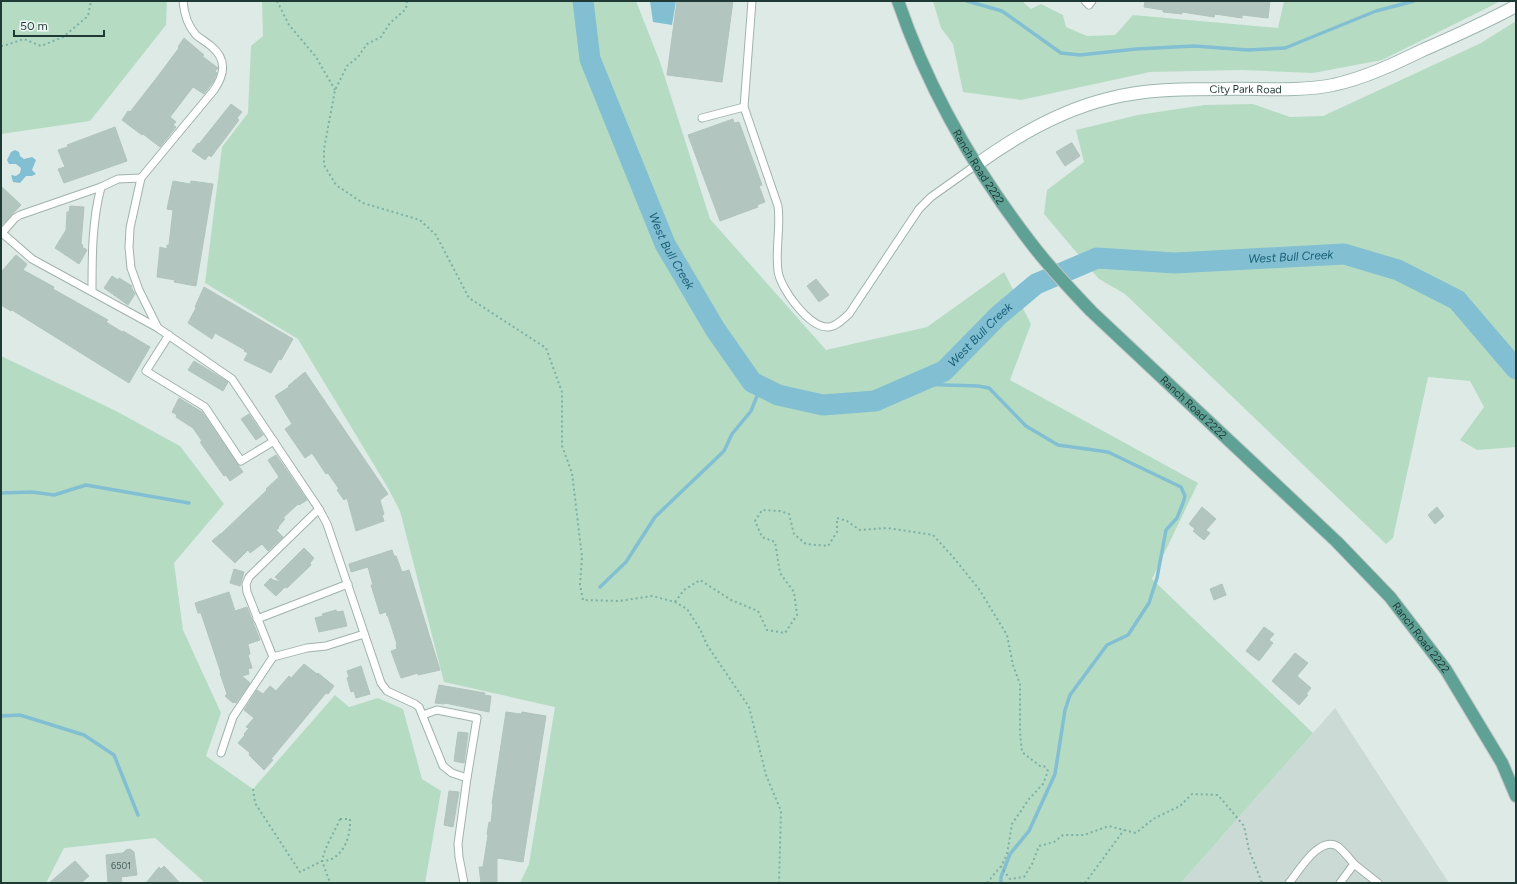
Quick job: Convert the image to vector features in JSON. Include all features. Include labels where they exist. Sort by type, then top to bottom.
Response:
[{"type":"main road","name":"Ranch Road 2222","points":[[898,1],[926,72],[950,121],[992,190],[1015,222],[1043,258],[1091,311],[1337,542],[1390,597],[1446,670],[1502,763],[1516,796]]},
{"type":"street","name":"City Park Road","points":[[976,165],[1009,142],[1043,123],[1084,106],[1108,99],[1154,91],[1219,88],[1308,88],[1332,85],[1355,79],[1382,69],[1516,6]]},
{"type":"lane","points":[[158,328],[139,290],[131,268],[128,247],[131,217],[141,178],[214,90],[221,77],[223,63],[218,52],[196,35],[191,28],[185,13],[183,1]]},
{"type":"lane","points":[[752,1],[744,107],[778,206],[780,220],[777,260],[778,272],[782,287],[804,315],[820,325],[829,327],[839,323],[849,314],[919,209],[930,197],[976,165]]},
{"type":"lane","points":[[1085,1],[1089,5],[1092,1]]},
{"type":"lane","points":[[702,118],[744,107]]},
{"type":"lane","points":[[141,178],[118,179],[100,187],[20,215],[15,218],[1,233],[32,259],[158,328],[232,379],[319,509],[327,524],[383,688],[419,707],[443,766],[452,773],[467,778]]},
{"type":"lane","points":[[92,291],[92,245],[96,204],[100,187]]},
{"type":"lane","points":[[169,335],[146,371],[205,408],[241,461],[274,441]]},
{"type":"lane","points":[[273,657],[247,592],[247,580],[319,509]]},
{"type":"lane","points":[[257,619],[348,584]]},
{"type":"lane","points":[[221,753],[233,716],[273,657],[307,648],[326,646],[364,634]]},
{"type":"lane","points":[[423,715],[437,710],[477,718],[458,844],[464,883]]},
{"type":"lane","points":[[1289,883],[1312,853],[1318,848],[1332,844],[1338,847],[1354,864],[1378,883]]},
{"type":"lane","points":[[1340,883],[1354,864]]},
{"type":"path","points":[[1,46],[24,39],[41,46],[63,36],[88,16],[91,1]]},
{"type":"path","points":[[277,1],[288,25],[316,57],[335,90]]},
{"type":"path","points":[[406,1],[406,9],[390,23],[381,37],[367,44],[358,57],[347,66],[335,90],[324,149],[324,165],[336,185],[363,203],[420,220],[436,235],[469,298],[546,348],[562,392],[562,446],[572,473],[582,557],[580,585],[583,600],[619,601],[652,596],[675,602],[687,609],[700,629],[707,645],[749,707],[766,775],[782,811],[779,883]]},
{"type":"path","points":[[675,602],[684,590],[700,580],[731,600],[758,611],[767,630],[785,633],[797,614],[794,592],[780,572],[774,542],[762,537],[755,521],[762,510],[780,511],[789,514],[794,534],[806,544],[828,546],[837,532],[838,518],[847,521],[860,530],[887,528],[933,535],[954,557],[979,589],[1007,635],[1013,665],[1020,684],[1020,732],[1022,752],[1040,766],[1044,766],[1048,771],[1044,784],[1029,799],[1012,824],[1007,854],[1000,867],[987,883]]},
{"type":"path","points":[[253,789],[254,803],[300,872],[322,861],[330,861],[337,855],[346,843],[351,830],[350,819],[340,819],[331,839],[324,849],[322,861],[331,883]]},
{"type":"path","points":[[1000,867],[1010,879],[1024,877],[1032,864],[1039,846],[1054,842],[1063,836],[1084,835],[1109,826],[1136,834],[1153,819],[1180,806],[1192,794],[1218,795],[1244,826],[1249,850],[1262,883]]},
{"type":"path","points":[[1084,883],[1124,830]]},
{"type":"shaded area","points":[[1335,708],[1449,883],[1181,883]]},
{"type":"green space","points":[[1,1],[167,1],[166,25],[90,121],[1,134]]},
{"type":"green space","points":[[262,1],[636,1],[660,62],[710,219],[826,350],[927,327],[1004,272],[1031,324],[1010,380],[1198,483],[1152,579],[1313,733],[1181,883],[520,883],[529,864],[555,707],[444,682],[400,511],[388,488],[298,339],[205,283],[222,147],[248,113],[251,46],[263,36]]},
{"type":"green space","points":[[933,1],[1022,1],[1031,9],[1041,4],[1063,15],[1066,27],[1087,36],[1115,35],[1133,15],[1278,28],[1284,1],[1500,1],[1382,60],[1313,73],[1242,70],[1150,72],[1021,100],[963,92],[953,44],[941,28]]},
{"type":"green space","points":[[1516,21],[1516,447],[1477,450],[1460,440],[1484,407],[1470,381],[1428,377],[1393,538],[1386,544],[1125,294],[1099,279],[1044,214],[1047,190],[1084,162],[1076,130],[1138,115],[1204,105],[1253,104],[1290,117],[1323,116],[1481,43]]},
{"type":"green space","points":[[1,356],[114,410],[180,446],[224,504],[174,563],[183,630],[221,713],[206,756],[253,789],[335,695],[349,707],[378,698],[403,709],[422,779],[441,791],[425,883],[203,883],[203,881],[155,838],[64,848],[46,883],[1,883]]},
{"type":"water","points":[[650,1],[676,1],[672,25],[653,22]]},
{"type":"water","points":[[15,150],[19,152],[20,156],[24,159],[32,157],[36,160],[32,170],[36,174],[26,176],[20,183],[13,182],[11,175],[16,176],[20,173],[21,168],[16,164],[9,164],[7,160],[11,152]]},
{"type":"building","points":[[677,1],[733,1],[722,82],[667,75]]},
{"type":"building","points":[[1145,1],[1270,1],[1268,18],[1242,15],[1242,18],[1215,14],[1214,17],[1182,12],[1182,14],[1163,12],[1163,10],[1144,7]]},
{"type":"building","points":[[184,38],[204,55],[202,56],[218,68],[215,71],[217,73],[213,82],[204,94],[193,87],[170,117],[176,122],[173,125],[176,127],[160,147],[122,120],[155,80],[179,48],[178,47]]},
{"type":"building","points":[[231,104],[242,112],[237,118],[239,120],[211,157],[209,155],[205,160],[192,151]]},
{"type":"building","points":[[733,119],[734,123],[739,122],[762,185],[759,186],[765,202],[757,205],[758,207],[720,221],[688,135]]},
{"type":"building","points":[[115,127],[127,161],[64,183],[58,169],[65,167],[58,150],[68,147],[67,145]]},
{"type":"building","points":[[1071,143],[1080,156],[1065,166],[1056,152]]},
{"type":"building","points":[[173,181],[190,184],[191,181],[213,184],[196,286],[157,277],[160,247],[167,249],[167,245],[169,245],[173,210],[167,209]]},
{"type":"building","points":[[1,186],[21,205],[1,226]]},
{"type":"building","points":[[70,206],[84,207],[81,244],[83,245],[82,247],[87,250],[79,264],[55,248],[66,230],[67,212],[69,212]]},
{"type":"building","points":[[16,255],[27,264],[23,270],[108,320],[106,322],[122,332],[123,331],[150,347],[129,383],[12,310],[11,311],[1,305],[1,272]]},
{"type":"building","points":[[112,276],[118,280],[119,278],[132,286],[131,287],[135,294],[128,305],[104,288]]},
{"type":"building","points":[[816,279],[829,295],[819,302],[807,286]]},
{"type":"building","points":[[204,287],[293,339],[281,360],[279,359],[271,373],[244,360],[248,353],[244,351],[245,350],[215,333],[212,339],[188,323],[196,308],[195,307]]},
{"type":"building","points":[[194,361],[228,382],[223,391],[188,370]]},
{"type":"building","points":[[305,372],[388,494],[380,500],[384,514],[382,515],[384,521],[356,531],[347,498],[344,500],[337,490],[339,489],[328,473],[326,474],[312,453],[305,458],[285,429],[292,424],[275,396],[289,387],[288,386]]},
{"type":"building","points":[[179,398],[202,412],[243,472],[230,481],[226,475],[224,476],[200,442],[202,441],[193,428],[176,417],[177,415],[172,412]]},
{"type":"building","points":[[249,414],[263,435],[256,440],[241,419]]},
{"type":"building","points":[[276,455],[307,500],[299,505],[298,504],[283,518],[285,519],[276,530],[283,537],[268,551],[262,544],[250,553],[248,550],[235,563],[212,541],[279,477],[268,460]]},
{"type":"building","points":[[1202,507],[1216,519],[1206,530],[1210,533],[1204,540],[1193,531],[1195,529],[1189,524]]},
{"type":"building","points":[[1437,507],[1444,516],[1435,524],[1428,515]]},
{"type":"building","points":[[304,548],[314,558],[310,563],[311,565],[287,588],[285,587],[276,596],[264,585],[271,578],[281,582],[275,577]]},
{"type":"building","points":[[392,550],[402,572],[409,570],[440,670],[418,675],[418,673],[401,678],[391,651],[397,649],[397,644],[386,612],[380,614],[371,585],[373,585],[368,567],[351,572],[349,564]]},
{"type":"building","points":[[234,569],[244,572],[240,586],[230,583]]},
{"type":"building","points":[[1222,584],[1226,595],[1214,600],[1210,589]]},
{"type":"building","points":[[229,592],[235,611],[247,607],[260,640],[248,644],[250,654],[248,655],[252,668],[248,669],[249,674],[242,676],[250,683],[236,703],[233,703],[225,696],[227,694],[221,673],[201,613],[198,613],[195,603]]},
{"type":"building","points":[[336,610],[337,612],[343,611],[347,626],[319,632],[315,618],[323,616],[322,614]]},
{"type":"building","points":[[1264,627],[1274,634],[1269,640],[1273,643],[1259,661],[1246,651]]},
{"type":"building","points":[[1295,653],[1308,663],[1297,676],[1311,688],[1306,694],[1308,695],[1299,705],[1272,681]]},
{"type":"building","points":[[304,664],[334,686],[328,694],[326,693],[271,759],[273,760],[264,770],[249,755],[250,753],[238,743],[249,728],[246,727],[254,718],[244,710],[257,690],[263,694],[270,686],[276,691],[289,676],[291,678]]},
{"type":"building","points":[[361,666],[370,694],[356,698],[354,691],[351,692],[347,678],[349,677],[347,671]]},
{"type":"building","points":[[439,685],[485,693],[484,695],[491,696],[489,712],[445,703],[435,703]]},
{"type":"building","points":[[506,712],[521,714],[522,712],[546,716],[523,862],[497,858],[497,883],[481,883],[479,867],[483,867],[489,822],[491,823],[492,804]]},
{"type":"building","points":[[458,732],[468,733],[464,763],[454,761]]},
{"type":"building","points":[[449,791],[459,792],[453,827],[444,825]]},
{"type":"building","points":[[130,849],[134,852],[137,875],[121,877],[122,883],[108,883],[106,855],[123,853]]},
{"type":"building","points":[[75,861],[89,876],[81,883],[49,883]]},
{"type":"building","points":[[164,866],[180,883],[146,883],[159,867],[161,869]]},
{"type":"waterway","name":"West Bull Creek","points":[[583,1],[590,59],[665,244],[715,329],[752,382],[778,395],[823,405],[875,401],[944,371],[999,315],[1036,284],[1097,258],[1175,263],[1344,254],[1398,270],[1457,300],[1516,369]]},
{"type":"waterway","points":[[967,1],[1002,11],[1061,53],[1080,55],[1136,49],[1194,46],[1248,50],[1285,48],[1376,11],[1414,1]]},
{"type":"waterway","points":[[914,384],[978,386],[989,388],[1026,426],[1058,445],[1108,452],[1181,487],[1185,496],[1177,518],[1166,530],[1157,578],[1149,603],[1128,635],[1107,645],[1070,695],[1065,710],[1055,774],[1029,831],[1010,854],[1001,877],[1001,883]]},
{"type":"waterway","points":[[600,587],[626,562],[655,517],[724,451],[732,434],[751,411],[761,386]]},
{"type":"waterway","points":[[1,493],[32,492],[54,495],[86,485],[189,503]]},
{"type":"waterway","points":[[1,716],[20,715],[84,735],[114,755],[138,815]]}]
